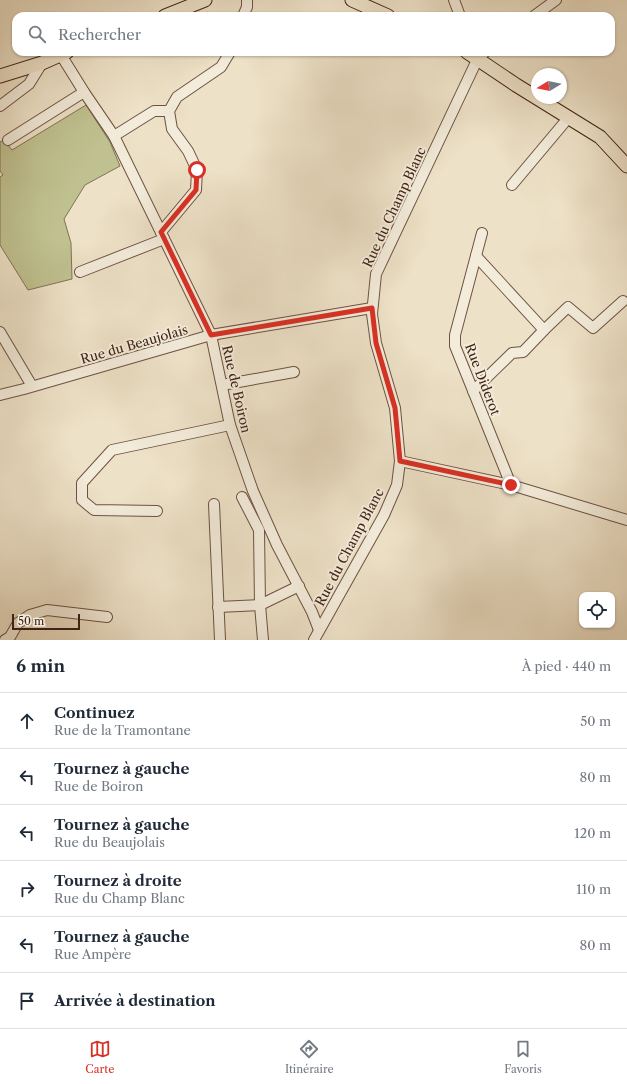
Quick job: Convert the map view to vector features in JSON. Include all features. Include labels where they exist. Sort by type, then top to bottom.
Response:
[{"type":"main road","points":[[175,12],[205,0]]},
{"type":"main road","points":[[352,0],[379,12]]},
{"type":"main road","points":[[0,76],[42,63],[57,56]]},
{"type":"main road","points":[[480,56],[516,85],[600,137],[627,166]]},
{"type":"street","points":[[244,12],[247,0]]},
{"type":"street","points":[[454,0],[458,12]]},
{"type":"street","points":[[540,12],[556,0]]},
{"type":"street","name":"Rue de Boiron","points":[[66,56],[84,92],[114,136],[211,335],[230,425],[253,491],[277,545],[312,612],[319,630]]},
{"type":"street","points":[[80,272],[162,236],[196,190],[197,170],[188,151],[172,129],[169,111],[177,97],[220,67],[227,56]]},
{"type":"street","name":"Rue du Champ Blanc","points":[[314,640],[384,515],[397,485],[400,461],[395,408],[376,343],[372,308],[376,274],[475,56]]},
{"type":"street","points":[[0,106],[29,84],[42,63]]},
{"type":"street","points":[[8,140],[84,92]]},
{"type":"street","points":[[114,136],[154,111],[169,111]]},
{"type":"street","points":[[512,185],[569,118]]},
{"type":"street","name":"Rue Diderot","points":[[482,233],[455,335],[455,346],[511,485]]},
{"type":"street","points":[[476,256],[544,330]]},
{"type":"street","points":[[473,390],[512,353],[523,352],[568,307],[593,328],[623,301]]},
{"type":"street","name":"Rue du Beaujolais","points":[[0,395],[211,335],[372,308]]},
{"type":"street","points":[[0,332],[32,386]]},
{"type":"street","points":[[222,385],[294,372]]},
{"type":"street","points":[[157,511],[94,510],[82,500],[82,483],[112,450],[230,425]]},
{"type":"street","points":[[400,461],[511,485],[627,520]]},
{"type":"street","points":[[242,497],[259,530],[262,640]]},
{"type":"street","points":[[214,504],[220,640]]},
{"type":"street","points":[[218,607],[260,605],[299,586]]},
{"type":"street","points":[[5,640],[10,637],[18,623],[30,615],[47,610],[107,617]]},
{"type":"green space","points":[[86,105],[110,142],[120,166],[85,185],[64,219],[71,243],[72,279],[28,290],[0,245],[0,177],[3,175],[0,171],[0,142],[4,140],[12,150]]},
{"type":"route","points":[[197,170],[196,190],[161,232],[211,335],[372,308],[376,343],[395,408],[400,461],[511,485]]}]
